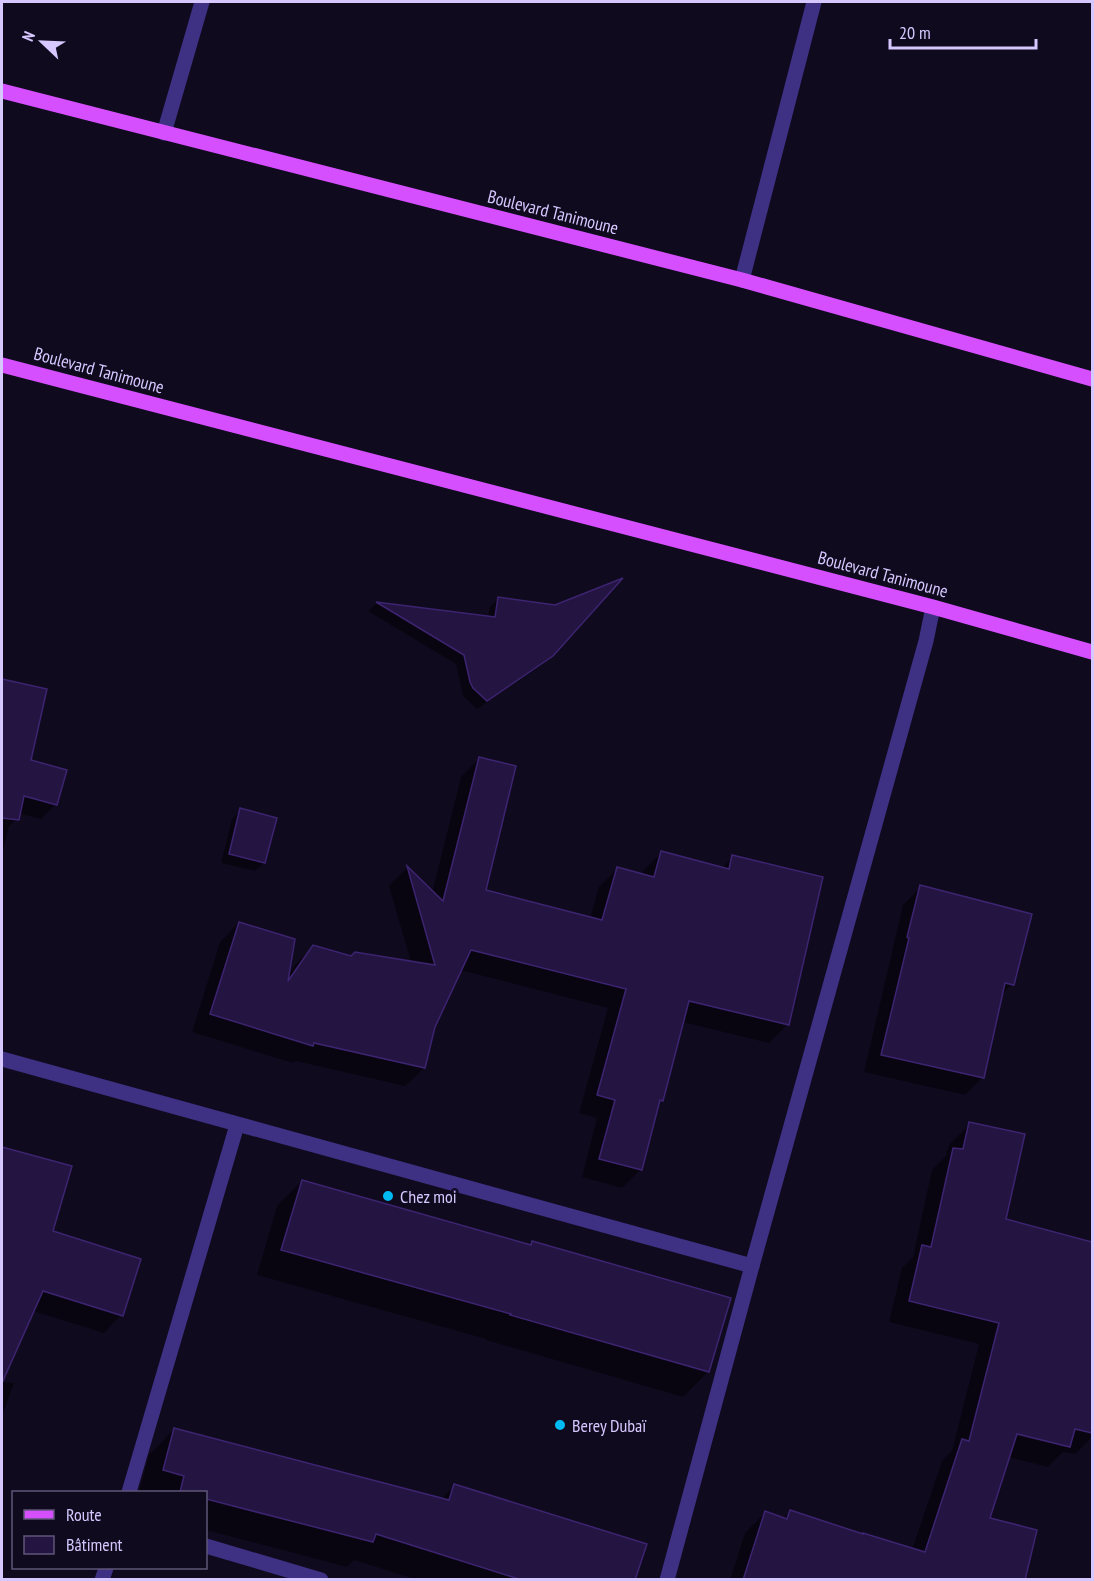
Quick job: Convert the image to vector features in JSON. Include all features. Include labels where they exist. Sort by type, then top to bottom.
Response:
[{"type":"main road","name":"Boulevard Tanimoune","points":[[2,91],[742,280],[1092,379]]},
{"type":"main road","name":"Boulevard Tanimoune","points":[[2,365],[933,607],[1092,652]]},
{"type":"street","points":[[164,133],[202,2]]},
{"type":"street","points":[[742,280],[814,2]]},
{"type":"street","points":[[667,1580],[926,641],[933,607]]},
{"type":"street","points":[[2,1059],[752,1266]]},
{"type":"street","points":[[129,1491],[237,1125]]},
{"type":"street","points":[[207,1546],[321,1580]]},
{"type":"building","points":[[623,578],[553,656],[487,701],[470,682],[464,655],[376,602],[495,617],[498,597],[555,605]]},
{"type":"building","points":[[2,679],[47,689],[31,760],[67,770],[57,805],[24,796],[19,820],[2,818]]},
{"type":"building","points":[[479,757],[516,766],[486,890],[602,920],[617,867],[654,877],[661,851],[729,869],[732,855],[823,877],[789,1025],[689,1001],[642,1170],[599,1159],[615,1100],[597,1095],[626,989],[471,950],[435,1027],[425,1068],[314,1043],[313,1046],[210,1014],[239,922],[295,939],[288,981],[313,945],[351,956],[355,952],[435,965],[407,866],[443,901]]},
{"type":"building","points":[[240,808],[277,818],[265,863],[229,854]]},
{"type":"building","points":[[920,885],[1032,914],[1014,985],[1005,983],[984,1078],[881,1055]]},
{"type":"building","points":[[969,1122],[1025,1134],[1006,1219],[1092,1242],[1092,1433],[1075,1429],[1070,1447],[1017,1434],[990,1518],[1037,1530],[1025,1580],[743,1580],[765,1511],[787,1519],[790,1510],[925,1552],[962,1439],[969,1441],[999,1323],[909,1301],[922,1245],[931,1247],[953,1148],[963,1149]]},
{"type":"building","points":[[2,1147],[72,1166],[53,1231],[141,1259],[123,1316],[43,1291],[2,1383]]},
{"type":"building","points":[[302,1180],[531,1245],[532,1241],[731,1298],[709,1372],[281,1250]]},
{"type":"building","points":[[174,1428],[449,1500],[454,1484],[647,1544],[635,1580],[522,1580],[376,1534],[373,1542],[207,1499],[207,1491],[180,1491],[184,1476],[163,1470]]},
{"type":"place","name":"Chez moi","points":[[388,1196]]},
{"type":"place","name":"Berey Dubaï","points":[[560,1425]]}]
